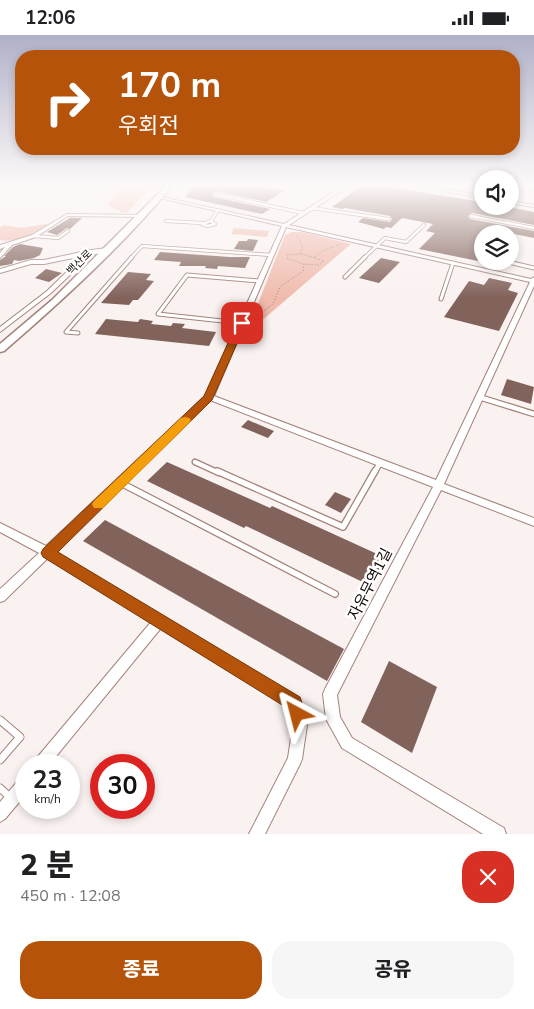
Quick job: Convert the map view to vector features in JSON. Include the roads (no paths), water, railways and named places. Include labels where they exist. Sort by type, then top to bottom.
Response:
[{"type":"main road","name":"백산로","points":[[0,349],[56,302],[135,223]]},
{"type":"street","points":[[0,247],[34,237],[55,223]]},
{"type":"street","points":[[277,223],[534,280]]},
{"type":"street","points":[[0,597],[209,397],[285,225],[288,223]]},
{"type":"street","points":[[0,243],[10,245]]},
{"type":"street","points":[[0,255],[10,245]]},
{"type":"street","points":[[0,271],[31,261],[44,262],[108,250]]},
{"type":"street","points":[[0,330],[49,292],[90,252]]},
{"type":"street","points":[[0,276],[7,278]]},
{"type":"street","name":"자유무역1길","points":[[498,834],[346,743],[333,719],[330,694],[438,486],[534,280]]},
{"type":"street","points":[[209,397],[534,523]]},
{"type":"street","points":[[0,527],[48,553],[294,703],[300,725],[295,759],[257,834]]},
{"type":"street","points":[[49,754],[159,621]]},
{"type":"street","points":[[0,814],[15,795]]},
{"type":"lane","points":[[202,223],[206,226],[214,223]]},
{"type":"lane","points":[[509,223],[534,228]]},
{"type":"lane","points":[[345,277],[385,238],[406,242],[424,225]]},
{"type":"lane","points":[[34,237],[58,238],[68,231]]},
{"type":"lane","points":[[78,333],[66,332],[142,246],[272,255]]},
{"type":"lane","points":[[441,299],[453,263]]},
{"type":"lane","points":[[519,264],[534,268]]},
{"type":"lane","points":[[242,323],[158,314],[187,275],[260,281]]},
{"type":"lane","points":[[479,397],[534,414]]},
{"type":"lane","points":[[196,462],[344,527],[380,463]]},
{"type":"lane","points":[[121,483],[335,594]]},
{"type":"lane","points":[[0,720],[20,737],[0,760]]},
{"type":"lane","points":[[0,788],[12,799]]}]
